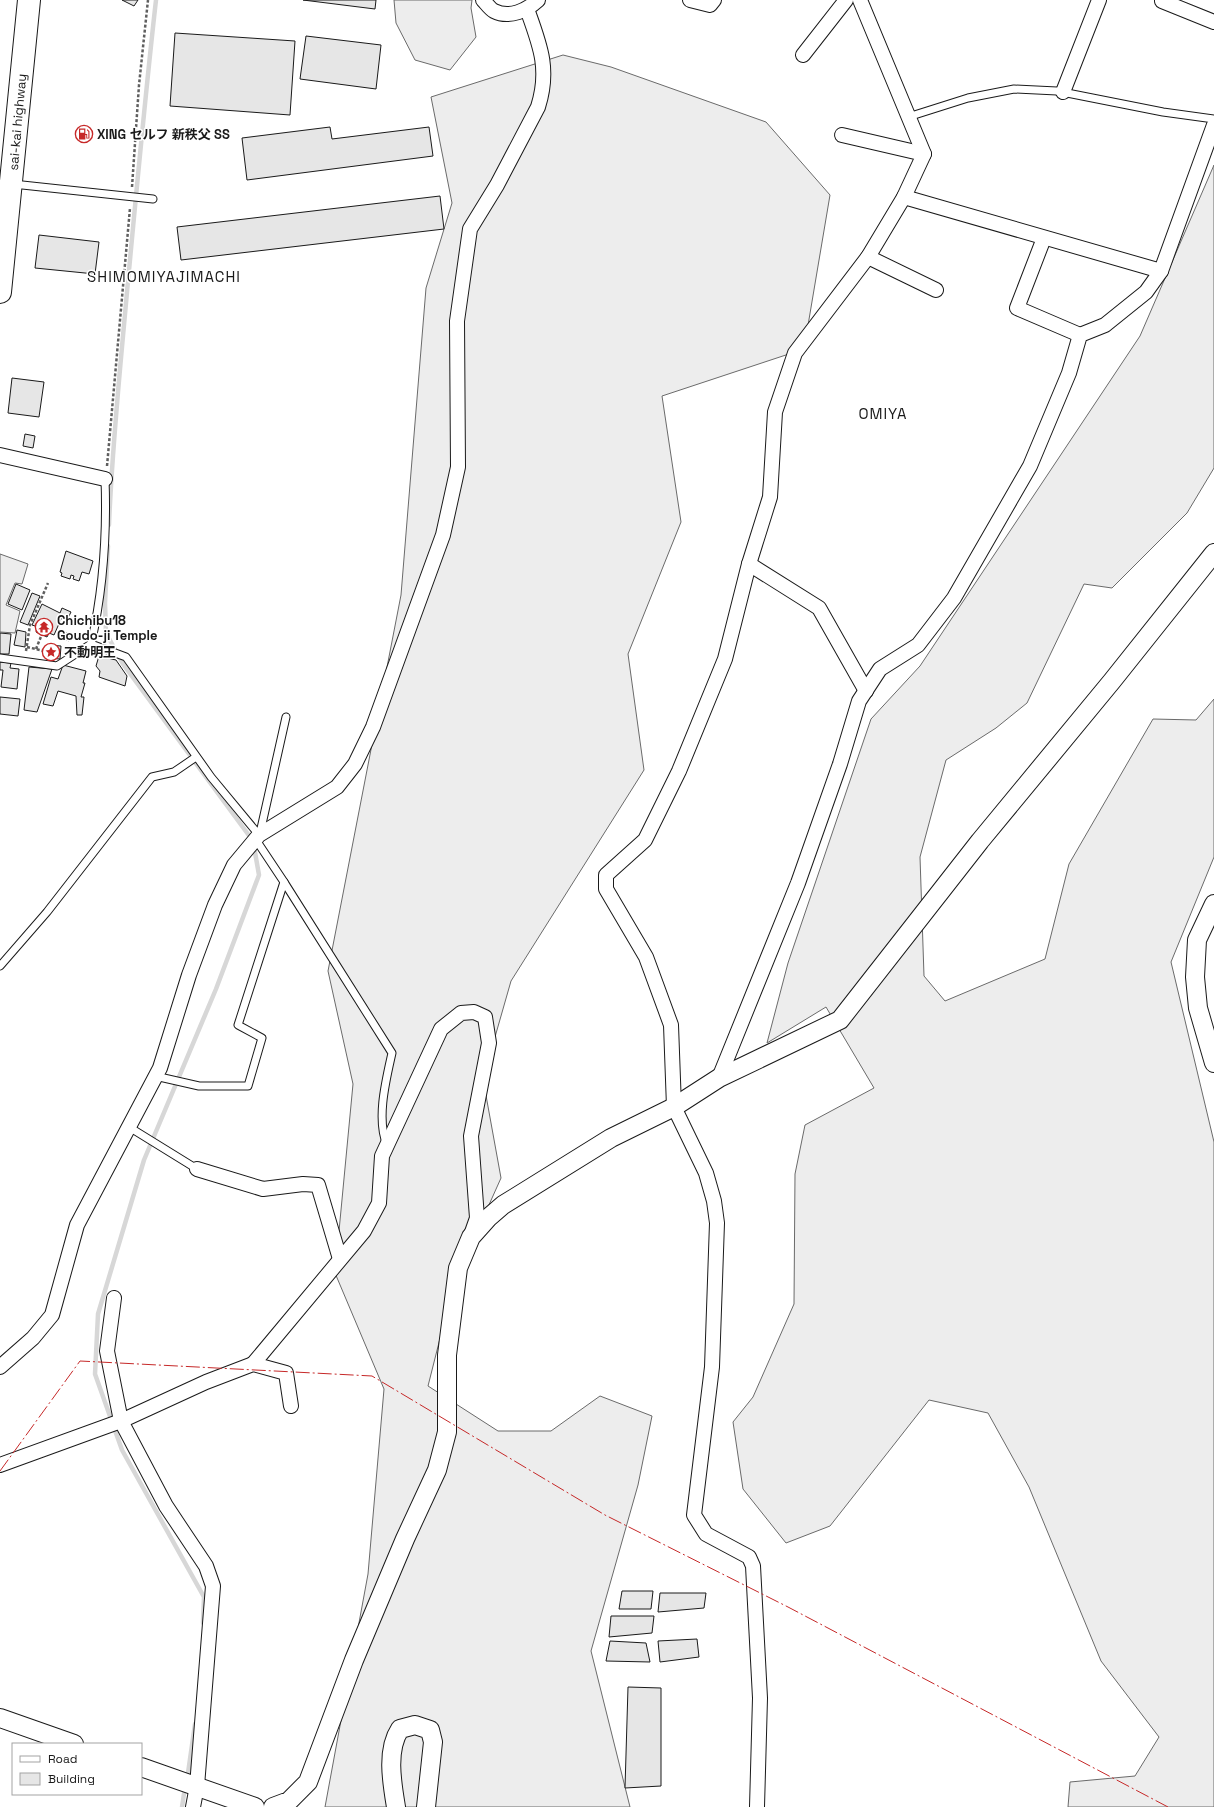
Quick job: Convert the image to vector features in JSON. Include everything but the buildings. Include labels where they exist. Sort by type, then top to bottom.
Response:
[{"type":"highway","name":"sai-kai highway","points":[[0,292],[29,0]]},
{"type":"street","points":[[483,0],[494,11],[508,14],[527,9],[538,0]]},
{"type":"street","points":[[690,0],[710,5],[714,0]]},
{"type":"street","points":[[803,55],[846,0]]},
{"type":"street","points":[[757,1807],[760,1698],[753,1566],[749,1557],[706,1534],[694,1515],[712,1367],[717,1223],[714,1201],[706,1173],[674,1106],[670,1025],[646,957],[606,889],[606,875],[645,840],[679,771],[725,659],[749,564],[770,496],[775,412],[794,353],[868,257],[904,197],[924,154],[860,0]]},
{"type":"street","points":[[1063,92],[1099,0]]},
{"type":"street","points":[[1162,1],[1214,22]]},
{"type":"street","points":[[0,1367],[33,1338],[52,1315],[78,1225],[160,1068],[189,975],[215,905],[234,865],[257,838],[337,787],[355,764],[372,727],[397,663],[443,535],[458,467],[456,321],[470,229],[497,186],[538,107],[542,94],[545,68],[527,9]]},
{"type":"street","points":[[719,1078],[798,883],[840,764],[859,701],[880,669],[918,645],[954,598],[1030,466],[1069,374],[1080,336],[1105,324],[1129,306],[1146,292],[1161,271],[1214,125]]},
{"type":"street","points":[[842,135],[924,154]]},
{"type":"street","points":[[904,197],[1161,271]]},
{"type":"street","points":[[1044,238],[1018,308],[1080,336]]},
{"type":"street","points":[[868,257],[936,290]]},
{"type":"street","points":[[0,455],[105,479]]},
{"type":"street","points":[[471,1237],[488,1218],[503,1205],[611,1138],[674,1106],[719,1078],[840,1020],[980,841],[1112,681],[1214,553]]},
{"type":"street","points":[[749,564],[819,608],[866,691]]},
{"type":"street","points":[[1214,904],[1197,940],[1195,977],[1198,1008],[1214,1064]]},
{"type":"street","points":[[0,1465],[121,1421],[206,1382],[253,1364],[364,1231],[379,1203],[382,1156],[441,1029],[461,1013],[474,1012],[485,1017],[489,1043],[471,1136],[477,1218],[458,1268],[447,1355],[447,1432],[436,1470],[354,1660],[308,1782],[289,1801],[273,1807]]},
{"type":"street","points":[[197,1169],[263,1189],[302,1184],[318,1185],[340,1259]]},
{"type":"street","points":[[114,1298],[107,1350],[121,1421],[166,1506],[206,1566],[213,1586],[197,1786],[193,1807]]},
{"type":"street","points":[[253,1364],[286,1373],[291,1406]]},
{"type":"street","points":[[0,1718],[71,1743]]},
{"type":"street","points":[[396,1807],[391,1757],[394,1737],[400,1729],[415,1725],[430,1730],[433,1742],[426,1807]]},
{"type":"street","points":[[142,1767],[255,1807]]},
{"type":"lane","points":[[908,117],[968,98],[1014,89],[1063,92],[1162,112],[1214,119]]},
{"type":"lane","points":[[11,184],[153,199]]},
{"type":"lane","points":[[0,658],[57,666],[91,644],[97,616],[104,545],[105,479]]},
{"type":"lane","points":[[91,644],[126,657],[196,757],[257,838],[392,1053],[384,1090],[382,1134],[387,1145]]},
{"type":"lane","points":[[257,838],[286,717]]},
{"type":"lane","points":[[0,966],[47,912],[152,777],[174,772],[196,757]]},
{"type":"lane","points":[[155,1076],[198,1086],[248,1086],[262,1038],[238,1025],[284,882]]},
{"type":"lane","points":[[129,1127],[197,1169]]},
{"type":"path","points":[[105,479],[108,462],[139,85],[148,0]]},
{"type":"path","points":[[23,661],[30,624],[48,583]]},
{"type":"path","points":[[36,649],[42,634]]},
{"type":"path","points":[[27,646],[44,651]]},
{"type":"shaded area","points":[[394,0],[472,0],[471,8],[476,37],[450,70],[415,60],[396,23]]},
{"type":"shaded area","points":[[563,55],[611,67],[766,122],[830,195],[804,349],[662,396],[681,522],[628,654],[644,770],[511,981],[483,1079],[501,1178],[454,1283],[428,1386],[498,1431],[551,1431],[600,1396],[652,1416],[638,1485],[591,1651],[630,1807],[325,1807],[368,1574],[384,1389],[335,1273],[353,1084],[328,971],[401,595],[426,288],[452,203],[431,97]]},
{"type":"shaded area","points":[[1214,165],[1214,468],[1187,513],[1112,588],[1084,584],[1027,703],[996,728],[946,760],[920,857],[924,976],[945,1001],[1045,959],[1069,864],[1153,719],[1196,720],[1214,699],[1214,857],[1171,962],[1214,1142],[1214,1807],[1068,1807],[1070,1782],[1135,1776],[1159,1737],[1101,1661],[1029,1487],[988,1413],[929,1400],[830,1526],[786,1543],[743,1489],[733,1422],[753,1397],[794,1304],[795,1174],[805,1125],[874,1088],[826,1007],[767,1043],[788,963],[871,719],[920,666],[1140,336]]},
{"type":"shaded area","points":[[0,554],[28,564],[22,584],[15,583],[6,605],[20,611],[15,633],[0,632]]},
{"type":"waterway","points":[[109,525],[119,379],[156,0]]},
{"type":"waterway","points":[[108,546],[105,603],[106,633],[123,664],[253,841],[259,875],[216,989],[144,1160],[98,1314],[95,1374],[122,1450],[204,1597],[203,1623]]},
{"type":"waterway","points":[[187,1780],[195,1724]]},
{"type":"waterway","points":[[182,1807],[185,1787]]},
{"type":"power","points":[[0,1471],[80,1361],[372,1376],[605,1515],[788,1607],[1168,1807]]},
{"type":"place","name":"XING セルフ 新秩父 SS","points":[[84,134]]},
{"type":"place","name":"Chichibu18 Goudo-ji Temple","points":[[44,627]]},
{"type":"place","name":"不動明王","points":[[51,652]]},
{"type":"district","name":"SHIMOMIYAJIMACHI","points":[[164,277]]},
{"type":"district","name":"OMIYA","points":[[883,414]]}]
